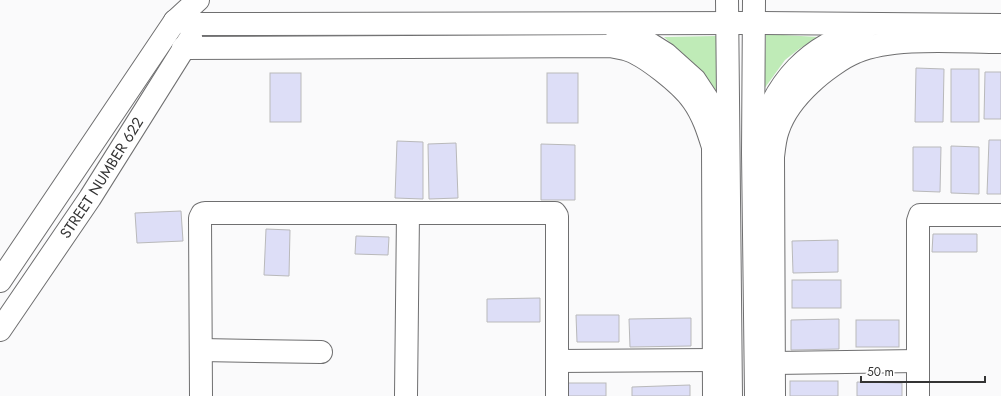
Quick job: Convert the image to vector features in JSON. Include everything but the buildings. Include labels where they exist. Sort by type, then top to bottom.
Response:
[{"type":"street","points":[[0,281],[175,22],[198,0]]},
{"type":"street","points":[[727,0],[726,23],[731,396]]},
{"type":"street","points":[[754,0],[753,153],[756,396]]},
{"type":"street","points":[[175,22],[199,24],[754,23],[1001,25]]},
{"type":"street","name":"STREET NUMBER 622","points":[[0,330],[90,198],[199,24]]},
{"type":"street","points":[[599,24],[639,37],[666,54],[695,80],[728,130]]},
{"type":"street","points":[[753,153],[764,117],[775,96],[793,72],[819,49],[847,34],[882,25]]},
{"type":"street","points":[[774,396],[773,157],[777,131],[787,111],[803,90],[820,74],[856,52],[880,45],[914,41],[1001,42]]},
{"type":"street","points":[[183,48],[610,46],[626,49],[638,55],[665,73],[693,101],[706,125],[713,147],[714,396]]},
{"type":"street","points":[[201,396],[200,218],[202,214],[205,213],[557,214],[557,396]]},
{"type":"street","points":[[406,396],[408,213]]},
{"type":"street","points":[[918,396],[918,221],[920,215],[1001,215]]},
{"type":"street","points":[[201,350],[321,352]]},
{"type":"street","points":[[557,361],[714,360]]},
{"type":"street","points":[[774,363],[918,361]]},
{"type":"green space","points":[[766,34],[818,37],[785,60],[764,89]]},
{"type":"green space","points":[[716,36],[716,95],[696,66],[664,37]]}]
